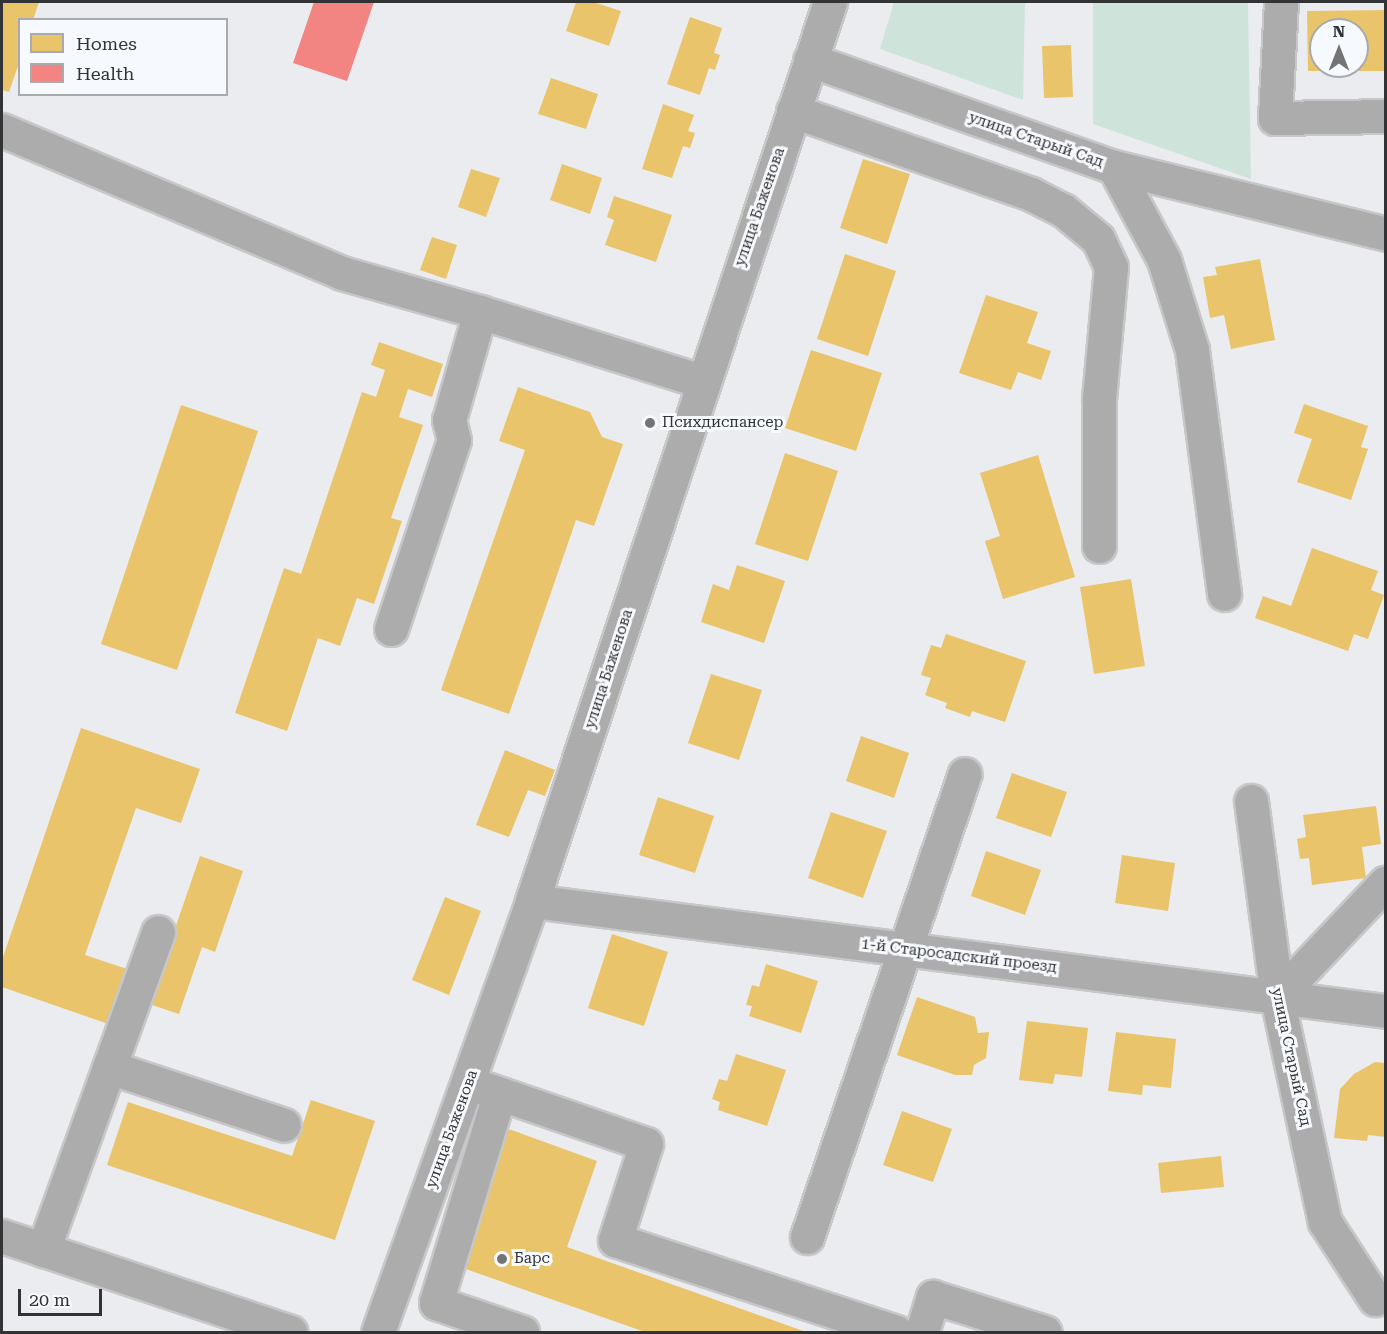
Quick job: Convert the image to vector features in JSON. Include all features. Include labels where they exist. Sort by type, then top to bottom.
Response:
[{"type":"street","name":"улица Баженова","points":[[378,1332],[469,1083],[532,901],[701,381],[830,2]]},
{"type":"street","points":[[1281,2],[1275,118],[1386,116]]},
{"type":"street","name":"улица Старый Сад","points":[[810,60],[1114,167],[1164,260],[1192,350],[1224,594]]},
{"type":"street","points":[[793,111],[1031,194],[1063,210],[1098,239],[1111,267],[1099,400],[1099,546]]},
{"type":"street","points":[[2,130],[342,273],[480,312],[701,381]]},
{"type":"street","points":[[1114,167],[1386,234]]},
{"type":"street","points":[[391,628],[454,440],[449,420],[480,312]]},
{"type":"street","points":[[807,1237],[965,774]]},
{"type":"street","name":"улица Старый Сад","points":[[1251,801],[1277,997],[1325,1222],[1375,1299]]},
{"type":"street","points":[[1277,997],[1386,882]]},
{"type":"street","name":"1-й Старосадский проезд","points":[[532,901],[1386,1011]]},
{"type":"street","points":[[43,1250],[158,932]]},
{"type":"street","points":[[109,1067],[284,1125]]},
{"type":"street","points":[[469,1083],[646,1144],[615,1240],[896,1332]]},
{"type":"street","points":[[499,1095],[436,1303],[522,1332]]},
{"type":"street","points":[[2,1236],[290,1332]]},
{"type":"street","points":[[922,1332],[933,1297],[1046,1332]]},
{"type":"green space","points":[[894,2],[1025,2],[1023,100],[880,49]]},
{"type":"green space","points":[[1093,2],[1248,2],[1251,179],[1093,124]]},
{"type":"building: Homes","points":[[2,2],[39,2],[34,18],[18,18],[18,66],[9,92],[2,90]]},
{"type":"building: Homes","points":[[576,2],[593,2],[621,11],[609,46],[566,31]]},
{"type":"building: Homes","points":[[1386,10],[1386,71],[1369,71],[1369,18],[1309,18],[1308,71],[1307,11]]},
{"type":"building: Homes","points":[[690,17],[722,28],[714,53],[720,55],[715,70],[709,68],[700,95],[667,84]]},
{"type":"building: Homes","points":[[1071,45],[1073,97],[1044,98],[1042,46]]},
{"type":"building: Homes","points":[[551,78],[598,94],[586,129],[538,114]]},
{"type":"building: Homes","points":[[663,104],[694,115],[688,131],[695,133],[690,148],[683,146],[672,178],[642,169]]},
{"type":"building: Homes","points":[[863,159],[910,174],[887,244],[840,228]]},
{"type":"building: Homes","points":[[562,164],[602,178],[590,214],[550,200]]},
{"type":"building: Homes","points":[[471,169],[500,178],[486,217],[458,207]]},
{"type":"building: Homes","points":[[614,196],[672,215],[656,262],[605,245],[614,220],[607,217]]},
{"type":"building: Homes","points":[[432,237],[457,245],[446,279],[420,270]]},
{"type":"building: Homes","points":[[845,254],[896,271],[868,356],[817,339]]},
{"type":"building: Homes","points":[[1260,259],[1275,340],[1231,349],[1224,315],[1210,318],[1203,277],[1217,275],[1215,267]]},
{"type":"building: Homes","points":[[986,295],[1038,312],[1027,343],[1051,351],[1041,380],[1018,372],[1011,390],[959,373]]},
{"type":"building: Homes","points":[[379,342],[443,364],[432,397],[408,389],[399,417],[423,425],[391,518],[402,521],[374,604],[357,598],[340,646],[318,638],[287,731],[235,713],[284,568],[301,574],[362,392],[376,397],[385,370],[371,365]]},
{"type":"building: Homes","points":[[811,350],[882,373],[856,451],[785,428]]},
{"type":"building: Homes","points":[[518,387],[590,412],[602,437],[623,444],[594,526],[576,520],[509,714],[441,690],[525,450],[499,441]]},
{"type":"building: Homes","points":[[1304,404],[1368,426],[1361,447],[1368,449],[1351,500],[1297,482],[1312,439],[1294,433]]},
{"type":"building: Homes","points":[[181,405],[258,431],[177,670],[101,644]]},
{"type":"building: Homes","points":[[785,453],[838,471],[808,561],[755,544]]},
{"type":"building: Homes","points":[[1038,455],[1075,577],[1003,599],[985,541],[1000,536],[980,473]]},
{"type":"building: Homes","points":[[1312,548],[1378,571],[1371,590],[1384,595],[1368,639],[1354,634],[1348,651],[1255,618],[1263,596],[1291,606]]},
{"type":"building: Homes","points":[[737,565],[785,581],[764,643],[701,622],[713,584],[729,590]]},
{"type":"building: Homes","points":[[1131,579],[1145,666],[1094,674],[1080,587]]},
{"type":"building: Homes","points":[[946,634],[1026,661],[1005,722],[972,711],[970,717],[945,708],[947,703],[925,695],[931,678],[921,675],[931,645],[941,648]]},
{"type":"building: Homes","points":[[711,674],[762,690],[739,760],[688,743]]},
{"type":"building: Homes","points":[[81,728],[200,769],[181,823],[136,808],[85,955],[133,971],[114,1026],[2,987],[2,960]]},
{"type":"building: Homes","points":[[861,736],[909,753],[894,798],[846,781]]},
{"type":"building: Homes","points":[[505,750],[555,770],[545,796],[528,790],[509,837],[476,825]]},
{"type":"building: Homes","points":[[1012,773],[1067,792],[1051,837],[996,818]]},
{"type":"building: Homes","points":[[658,797],[714,816],[695,873],[639,855]]},
{"type":"building: Homes","points":[[1376,806],[1381,844],[1362,847],[1366,878],[1312,885],[1309,858],[1300,859],[1297,839],[1306,837],[1303,815]]},
{"type":"building: Homes","points":[[831,812],[887,831],[863,898],[808,878]]},
{"type":"building: Homes","points":[[986,851],[1041,870],[1025,915],[971,896]]},
{"type":"building: Homes","points":[[1122,855],[1175,863],[1168,911],[1115,903]]},
{"type":"building: Homes","points":[[200,856],[243,871],[215,952],[202,947],[179,1014],[149,1004]]},
{"type":"building: Homes","points":[[445,897],[481,911],[449,995],[412,980]]},
{"type":"building: Homes","points":[[612,934],[668,952],[644,1026],[588,1008]]},
{"type":"building: Homes","points":[[766,964],[818,981],[801,1033],[749,1016],[752,1006],[746,1005],[752,985],[759,987]]},
{"type":"building: Homes","points":[[917,997],[975,1017],[978,1033],[989,1032],[986,1058],[974,1065],[972,1075],[955,1075],[897,1055]]},
{"type":"building: Homes","points":[[1027,1021],[1088,1028],[1082,1077],[1055,1074],[1053,1084],[1019,1080]]},
{"type":"building: Homes","points":[[1116,1032],[1176,1039],[1171,1088],[1143,1085],[1142,1095],[1108,1091]]},
{"type":"building: Homes","points":[[736,1054],[786,1070],[767,1126],[718,1110],[720,1102],[712,1099],[719,1079],[727,1081]]},
{"type":"building: Homes","points":[[1375,1062],[1386,1063],[1386,1137],[1368,1135],[1367,1141],[1334,1138],[1340,1089],[1354,1074]]},
{"type":"building: Homes","points":[[311,1100],[375,1121],[335,1240],[107,1165],[128,1102],[292,1156]]},
{"type":"building: Homes","points":[[902,1111],[952,1129],[933,1182],[883,1165]]},
{"type":"building: Homes","points":[[506,1128],[597,1161],[567,1247],[806,1332],[645,1332],[457,1266]]},
{"type":"building: Homes","points":[[1221,1156],[1224,1187],[1161,1193],[1158,1163]]},
{"type":"building: Health","points":[[314,2],[374,2],[347,81],[293,63]]},
{"type":"place","name":"Психдиспансер","points":[[650,423]]},
{"type":"place","name":"Барс","points":[[502,1259]]}]
